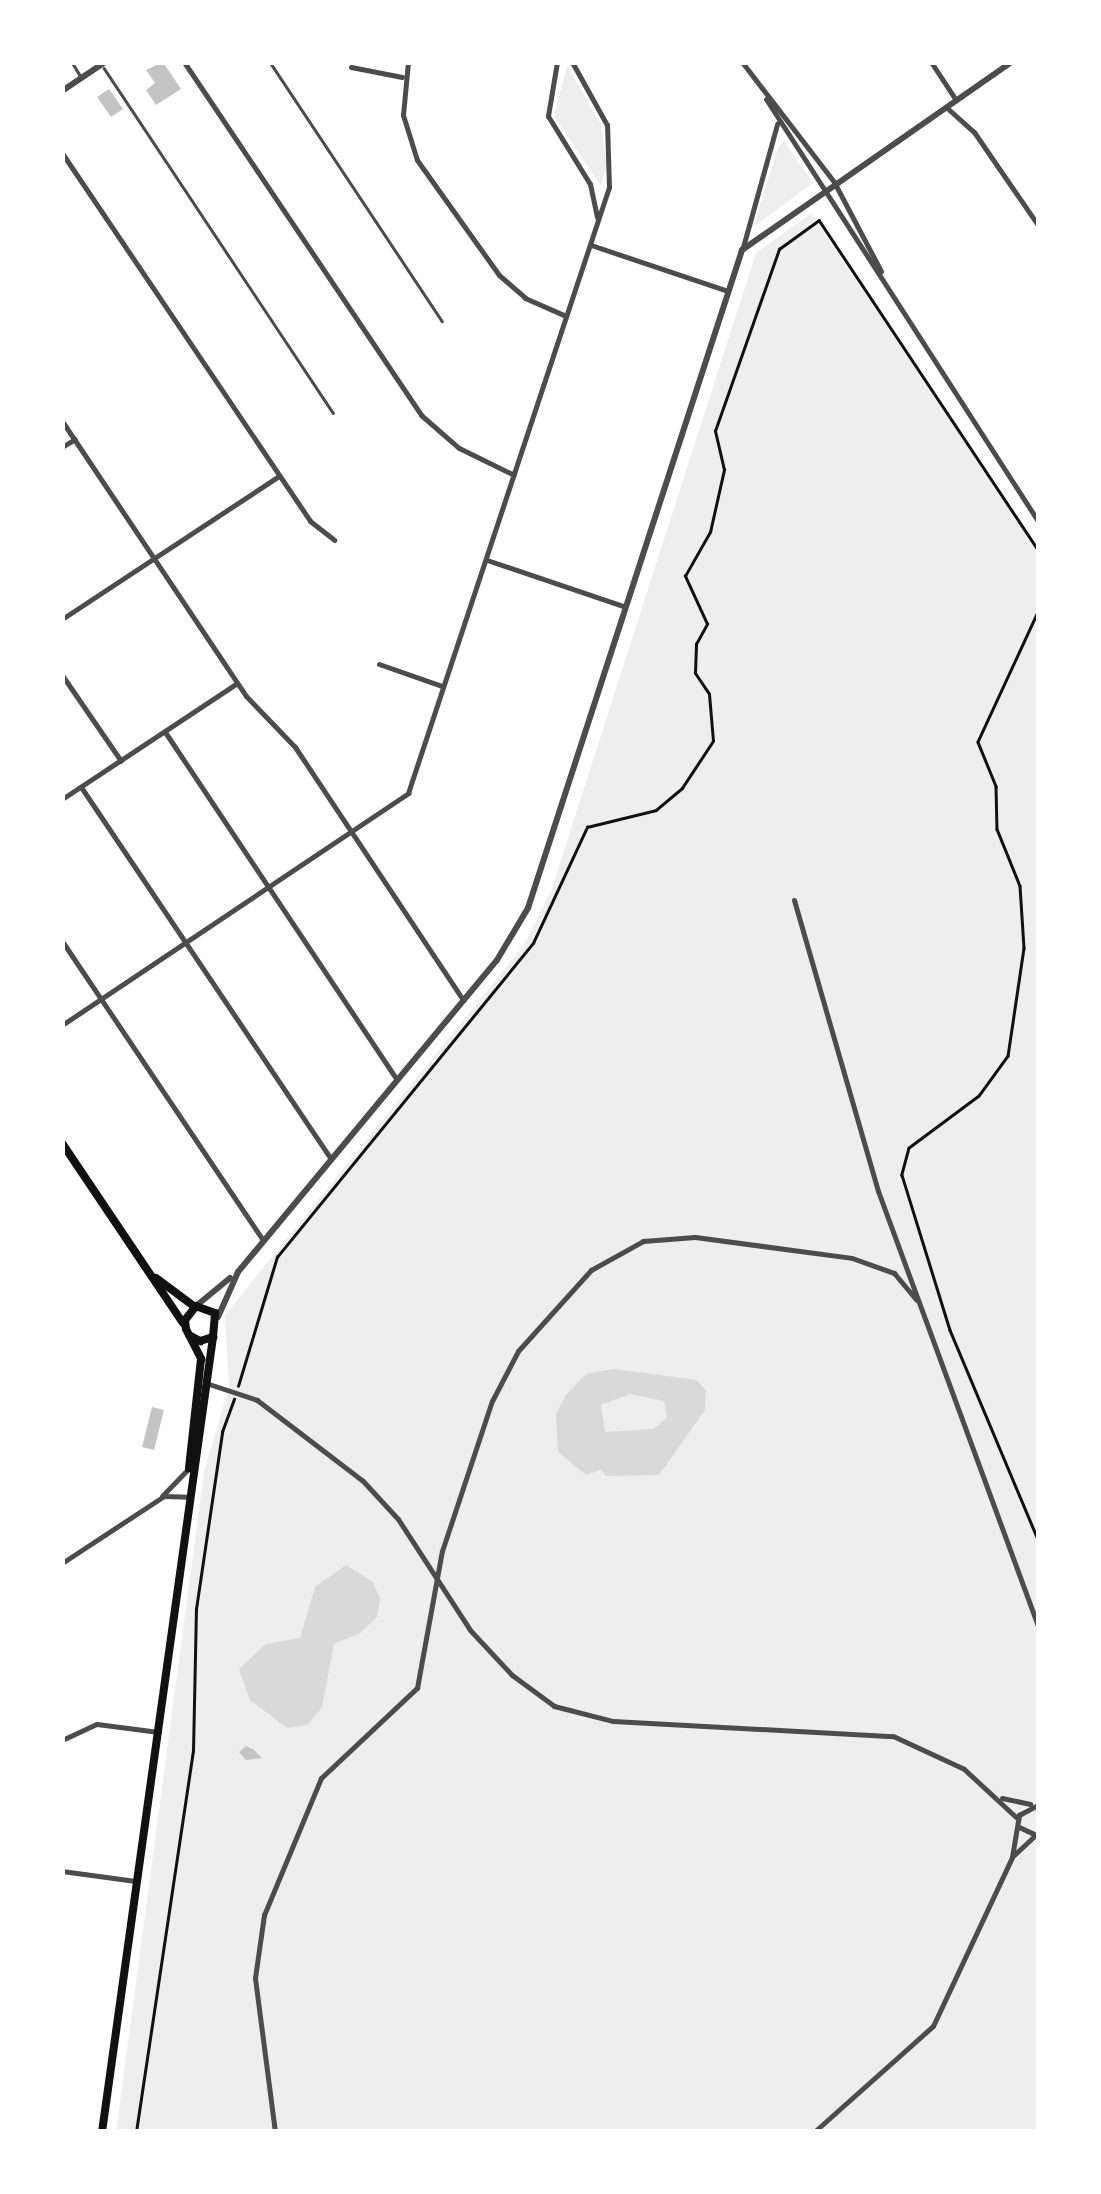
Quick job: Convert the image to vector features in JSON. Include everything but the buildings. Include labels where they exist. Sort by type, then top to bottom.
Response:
[{"type":"main road","points":[[62,1143],[200,1355],[190,1481]]},
{"type":"main road","points":[[102,2132],[190,1481],[210,1384],[218,1318],[172,1295],[137,1255]]},
{"type":"main road","points":[[187,1331],[196,1307]]},
{"type":"main road","points":[[187,1331],[200,1341],[213,1337]]},
{"type":"street","points":[[184,62],[420,415],[465,452],[514,474]]},
{"type":"street","points":[[408,62],[402,78],[403,115],[416,160],[474,246],[526,298],[566,316]]},
{"type":"street","points":[[557,62],[548,116],[592,189],[596,225]]},
{"type":"street","points":[[62,1025],[406,796],[610,180],[611,144],[600,107],[572,62]]},
{"type":"street","points":[[742,62],[766,99],[834,182],[884,278]]},
{"type":"street","points":[[931,62],[956,100]]},
{"type":"street","points":[[742,250],[826,187],[1012,62]]},
{"type":"street","points":[[62,91],[103,64]]},
{"type":"street","points":[[351,66],[402,78]]},
{"type":"street","points":[[766,99],[777,124],[826,187],[1038,521]]},
{"type":"street","points":[[946,106],[978,136],[1038,226]]},
{"type":"street","points":[[196,1307],[238,1272],[506,948],[539,882],[623,606],[725,290],[742,250],[777,124]]},
{"type":"street","points":[[62,152],[313,525],[334,540]]},
{"type":"street","points":[[590,244],[725,290]]},
{"type":"street","points":[[62,421],[238,683],[288,738],[464,1000]]},
{"type":"street","points":[[62,447],[75,439]]},
{"type":"street","points":[[62,619],[280,476]]},
{"type":"street","points":[[486,560],[623,606]]},
{"type":"street","points":[[379,664],[444,686]]},
{"type":"street","points":[[62,674],[121,761]]},
{"type":"street","points":[[62,799],[238,683]]},
{"type":"street","points":[[164,732],[397,1080]]},
{"type":"street","points":[[81,786],[330,1157]]},
{"type":"street","points":[[794,900],[916,1300],[994,1490],[1038,1626]]},
{"type":"street","points":[[62,941],[264,1240]]},
{"type":"street","points":[[275,2132],[255,1978],[264,1915],[321,1778],[417,1688],[436,1580],[492,1401],[518,1351],[566,1294],[617,1253],[643,1241],[695,1237],[775,1246],[874,1264],[894,1274],[916,1300]]},
{"type":"street","points":[[218,1318],[238,1272]]},
{"type":"street","points":[[199,1383],[257,1400],[363,1481],[398,1520],[436,1580],[498,1662],[570,1713],[613,1721],[880,1734],[938,1754],[999,1797],[1036,1838],[1012,1857]]},
{"type":"street","points":[[62,1563],[156,1501],[189,1468]]},
{"type":"street","points":[[156,1501],[188,1497]]},
{"type":"street","points":[[62,1740],[97,1724],[158,1732]]},
{"type":"street","points":[[999,1797],[1036,1804]]},
{"type":"street","points":[[814,2132],[933,2026],[1012,1857],[1018,1822],[1036,1804]]},
{"type":"street","points":[[62,1872],[135,1882]]},
{"type":"lane","points":[[72,62],[82,78]]},
{"type":"lane","points":[[270,62],[442,321]]},
{"type":"lane","points":[[103,64],[333,413]]},
{"type":"path","points":[[241,1378],[276,1257],[534,943],[587,827],[656,810],[682,788],[713,740],[709,694],[695,672],[696,644],[708,624],[686,576],[710,532],[724,470],[715,431],[778,249],[819,220],[1038,549]]},
{"type":"path","points":[[1038,612],[978,742],[996,786],[997,829],[1015,863],[1022,899],[1024,948],[1008,1056],[980,1096],[909,1148],[902,1175],[950,1330],[1038,1540]]},
{"type":"path","points":[[136,2132],[193,1751],[196,1609],[232,1404]]},
{"type":"shaded area","points":[[567,66],[601,124],[607,165],[601,186],[554,116]]},
{"type":"shaded area","points":[[784,141],[813,183],[753,227],[778,148]]},
{"type":"shaded area","points":[[811,213],[1038,552],[1038,2131],[116,2132],[204,1472],[229,1387],[225,1315],[524,945],[551,891],[756,253]]},
{"type":"shaded area","points":[[614,1369],[697,1380],[706,1391],[705,1410],[659,1475],[606,1476],[601,1470],[586,1475],[558,1452],[556,1414],[566,1395],[586,1374]],"holes":[[[630,1394],[664,1401],[667,1418],[653,1429],[605,1432],[601,1405]]]},
{"type":"shaded area","points":[[346,1565],[373,1582],[380,1599],[377,1617],[360,1633],[334,1644],[322,1708],[307,1725],[287,1728],[250,1700],[239,1669],[266,1644],[300,1638],[315,1587]]}]
